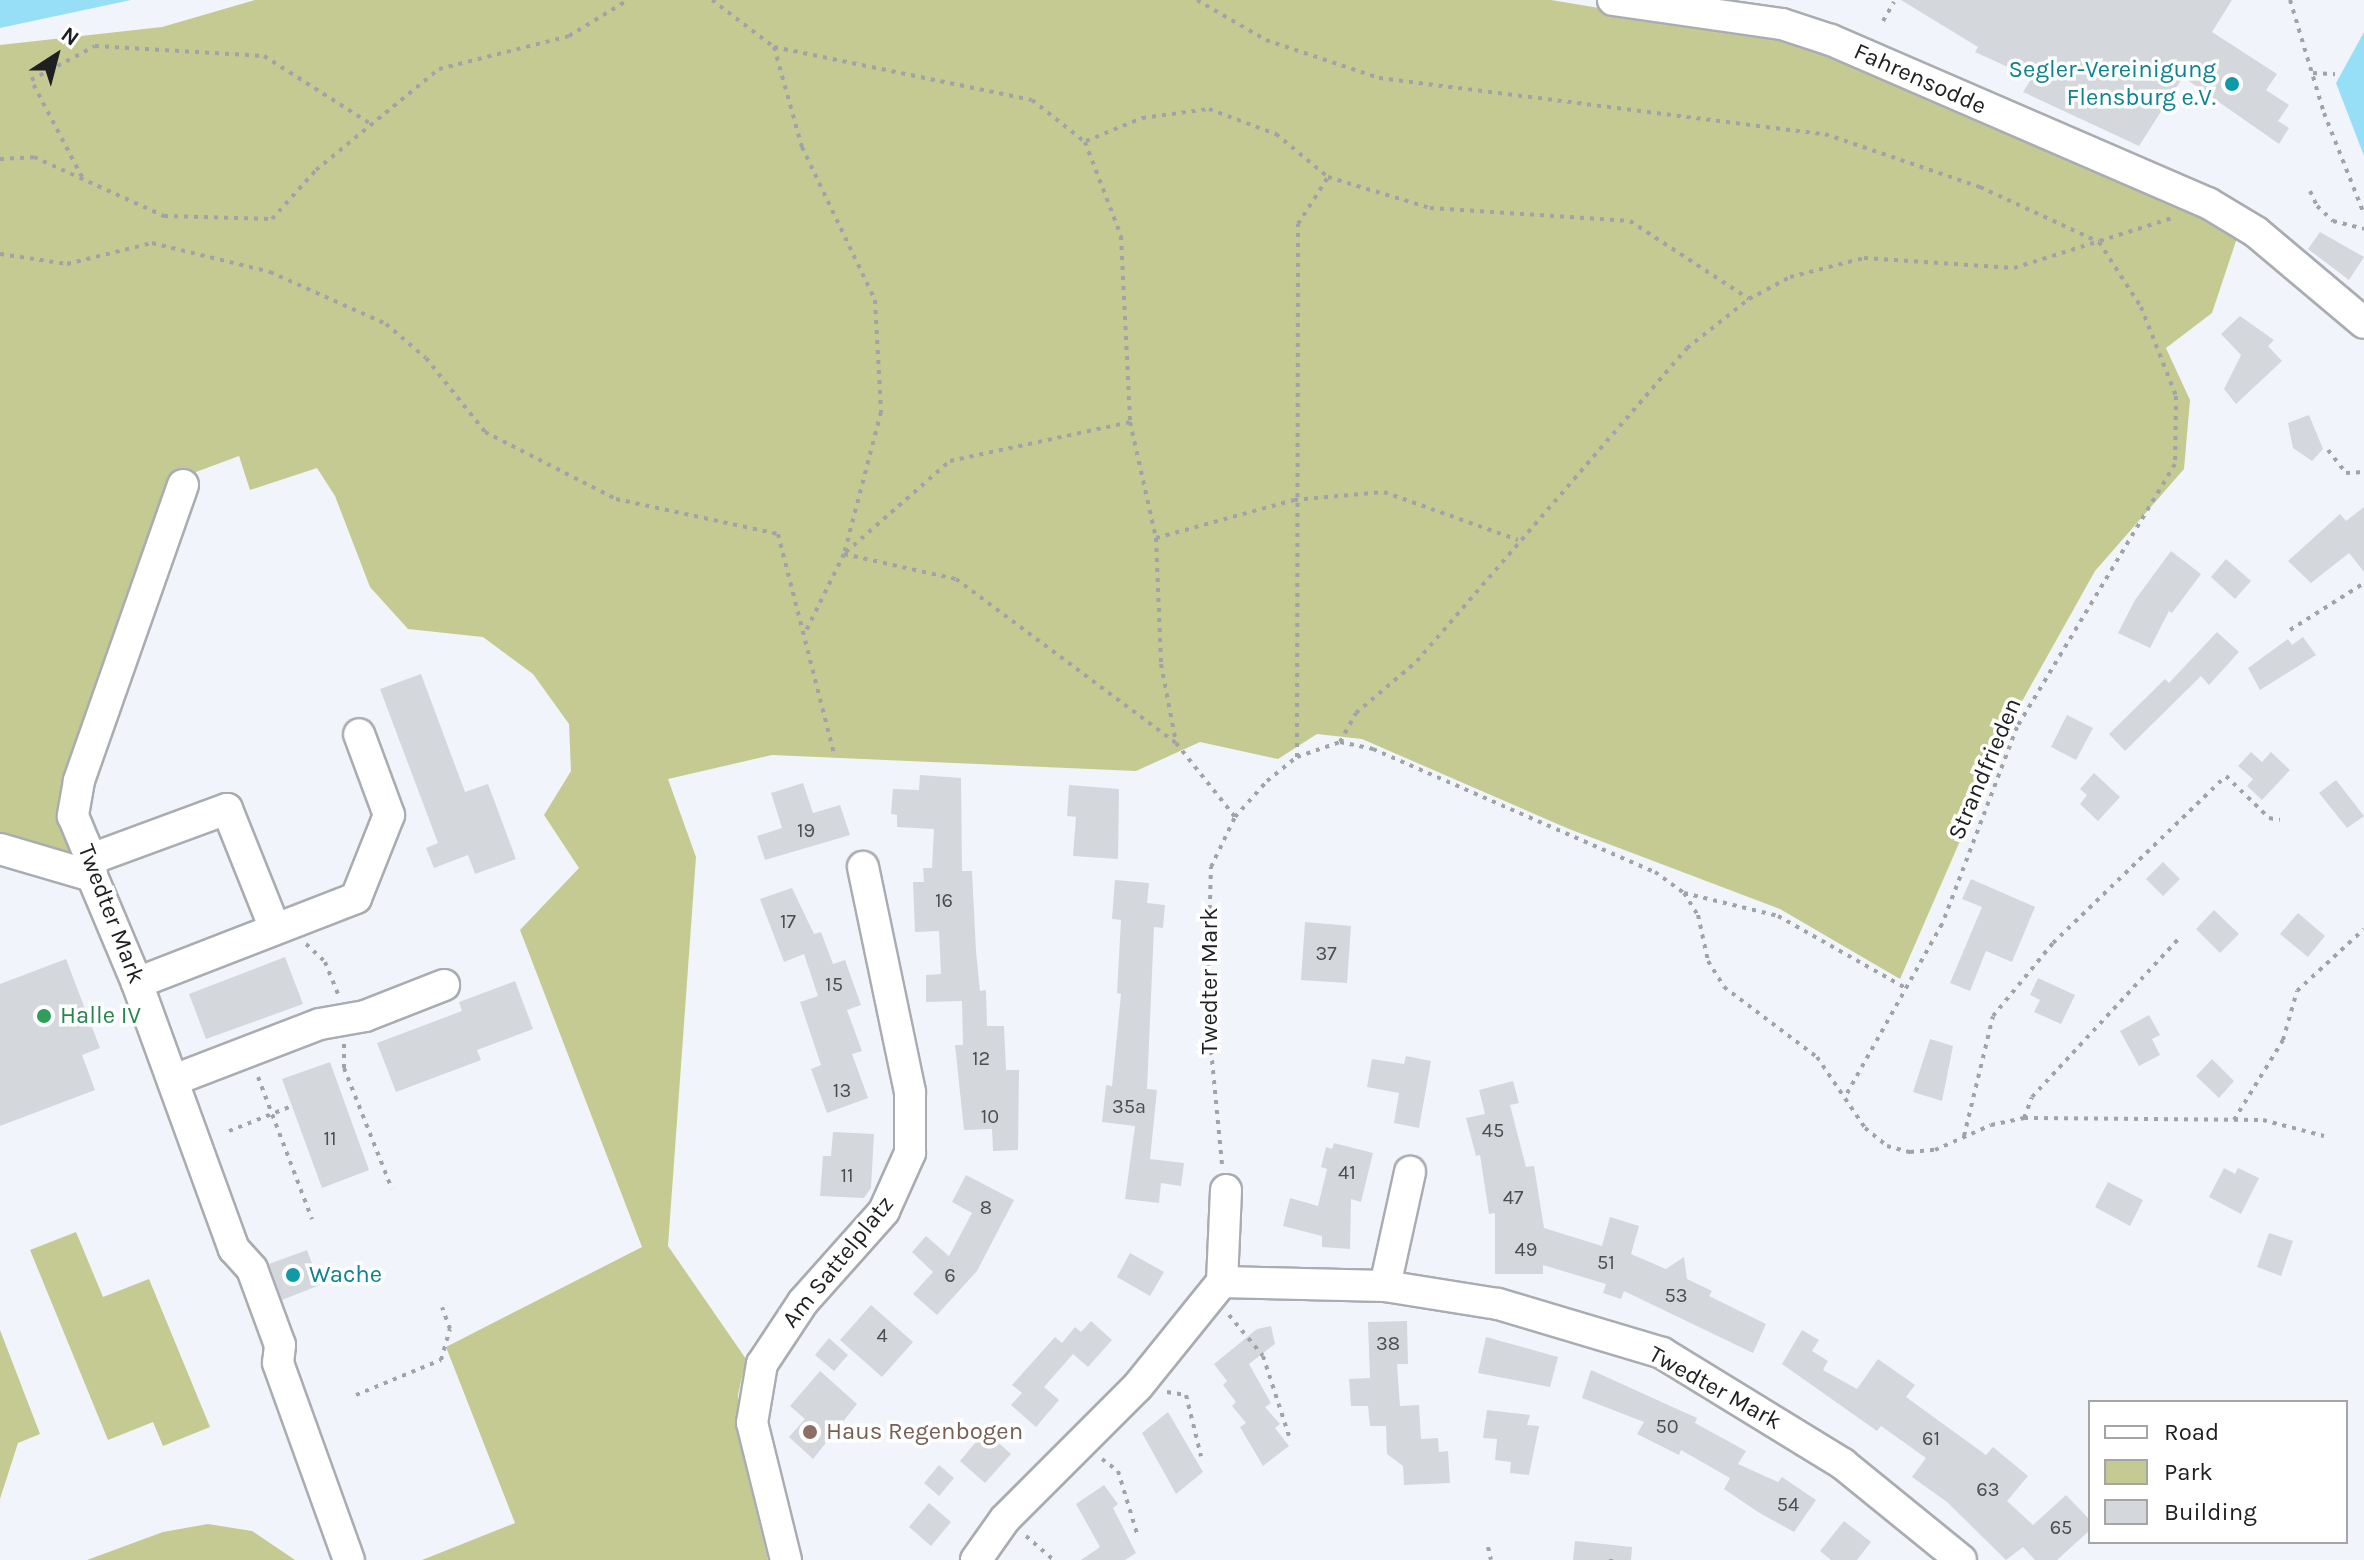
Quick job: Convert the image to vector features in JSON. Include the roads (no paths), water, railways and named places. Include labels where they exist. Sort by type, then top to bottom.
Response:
[{"type":"street","name":"Fahrensodde","points":[[1613,0],[1782,24],[1813,33],[2256,232],[2364,323]]},
{"type":"street","name":"Twedter Mark","points":[[183,485],[79,781],[73,816],[174,1080],[234,1249],[252,1269],[280,1345],[278,1363],[349,1560]]},
{"type":"street","points":[[137,983],[356,898],[389,815],[359,734]]},
{"type":"street","points":[[0,849],[91,868],[227,809],[282,926]]},
{"type":"street","name":"Am Sattelplatz","points":[[786,1560],[752,1423],[762,1364],[803,1302],[884,1211],[910,1153],[910,1092],[863,867]]},
{"type":"street","points":[[174,1080],[320,1024],[344,1022],[444,985]]},
{"type":"street","points":[[1385,1286],[1410,1172]]},
{"type":"street","points":[[976,1560],[1005,1519],[1084,1446],[1216,1290],[1226,1190]]},
{"type":"street","name":"Twedter Mark","points":[[1216,1290],[1385,1286],[1498,1304],[1662,1353],[1843,1464],[1961,1560]]},
{"type":"water","points":[[0,0],[131,0],[0,28]]},
{"type":"water","points":[[2364,32],[2364,156],[2336,83]]},
{"type":"place","name":"Segler-Vereinigung Flensburg e.V.","points":[[2232,84]]},
{"type":"place","name":"Halle IV","points":[[44,1016]]},
{"type":"place","name":"Wache","points":[[293,1275]]},
{"type":"place","name":"Haus Regenbogen","points":[[810,1432]]}]
